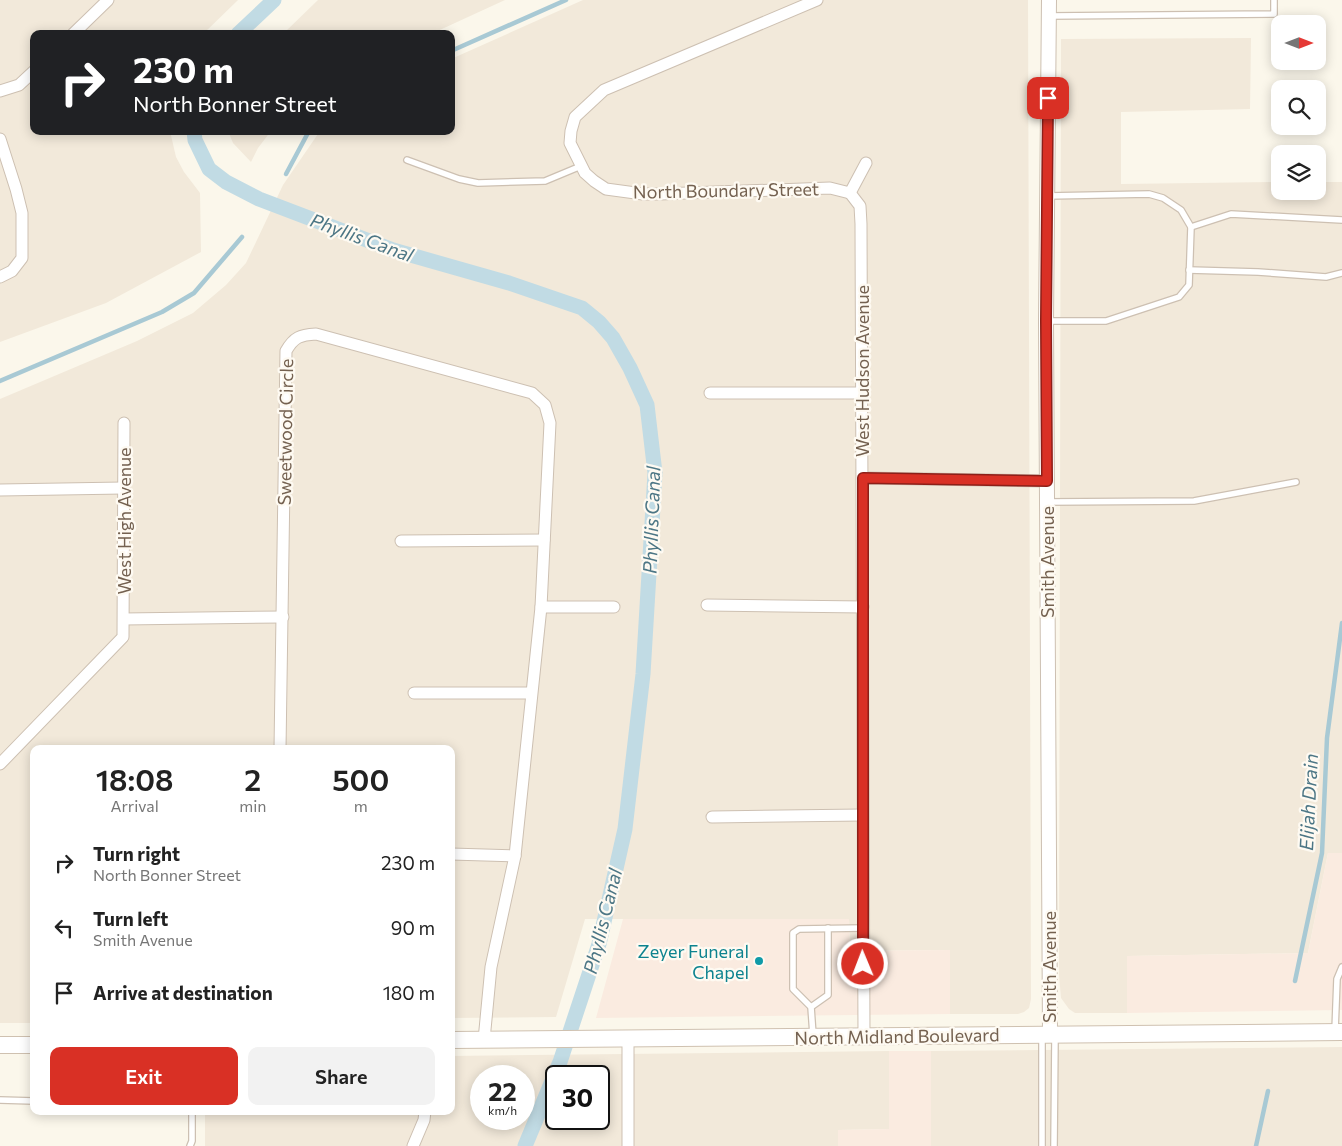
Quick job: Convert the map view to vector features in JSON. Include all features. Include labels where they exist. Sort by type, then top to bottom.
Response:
[{"type":"main road","name":"North Midland Boulevard","points":[[455,1040],[1339,1032]]},
{"type":"main road","points":[[0,1045],[30,1045]]},
{"type":"street","points":[[77,30],[108,0]]},
{"type":"street","name":"North Boundary Street","points":[[817,0],[604,90],[575,117],[570,143],[585,174],[606,188],[643,194],[830,188],[850,193]]},
{"type":"street","name":"Smith Avenue","points":[[1049,0],[1046,321],[1049,1034]]},
{"type":"street","points":[[0,91],[19,85],[30,75]]},
{"type":"street","points":[[0,139],[22,213],[22,258],[12,272],[0,277]]},
{"type":"street","points":[[850,193],[866,163]]},
{"type":"street","name":"West Hudson Avenue","points":[[850,193],[860,206],[863,478],[862,815],[864,1036]]},
{"type":"street","name":"Sweetwood Circle","points":[[280,745],[286,351],[292,340],[304,335],[316,334],[532,393],[545,405],[550,423],[541,606],[515,856],[491,967],[484,1040]]},
{"type":"street","points":[[710,393],[862,392]]},
{"type":"street","name":"West High Avenue","points":[[0,764],[123,637],[124,423]]},
{"type":"street","points":[[863,478],[1047,481]]},
{"type":"street","points":[[0,490],[123,488]]},
{"type":"street","points":[[401,541],[544,540]]},
{"type":"street","points":[[707,605],[863,606]]},
{"type":"street","points":[[541,606],[614,607]]},
{"type":"street","points":[[124,619],[282,617]]},
{"type":"street","points":[[414,693],[531,693]]},
{"type":"street","points":[[712,817],[862,815]]},
{"type":"street","points":[[455,854],[515,856]]},
{"type":"street","points":[[628,1038],[628,1146]]},
{"type":"street","points":[[413,1146],[425,1115]]},
{"type":"lane","points":[[1049,16],[1274,14],[1274,0]]},
{"type":"lane","points":[[407,160],[459,179],[478,183],[545,181],[581,166]]},
{"type":"lane","points":[[1046,321],[1106,321],[1179,297],[1189,285],[1191,227],[1180,210],[1163,198],[1149,194],[1047,196]]},
{"type":"lane","points":[[1191,227],[1231,214],[1342,220]]},
{"type":"lane","points":[[1189,270],[1258,272],[1326,277],[1342,273]]},
{"type":"lane","points":[[1047,502],[1194,501],[1296,482]]},
{"type":"lane","points":[[811,1007],[828,995],[828,928]]},
{"type":"lane","points":[[813,1037],[811,1007],[793,989],[793,933],[799,929],[863,928]]},
{"type":"lane","points":[[1339,1032],[1337,979],[1342,967]]},
{"type":"lane","points":[[1042,1146],[1049,1034]]},
{"type":"lane","name":"Smith Avenue","points":[[1049,1034],[1054,1146]]},
{"type":"lane","points":[[0,1100],[30,1101]]},
{"type":"lane","points":[[190,1146],[192,1142],[192,1115]]},
{"type":"shaded area","points":[[0,0],[238,0],[207,30],[30,30],[30,135],[171,135],[176,157],[184,172],[200,193],[201,252],[106,303],[0,342]]},
{"type":"shaded area","points":[[318,0],[505,0],[440,30],[287,30]]},
{"type":"shaded area","points":[[583,0],[1028,0],[1031,999],[1029,1008],[1024,1012],[1018,1014],[950,1014],[950,950],[850,951],[849,919],[585,919],[556,1017],[455,1018],[455,745],[30,745],[30,1023],[0,1023],[0,399],[137,341],[193,313],[226,285],[246,263],[283,185],[317,135],[455,135],[455,57]]},
{"type":"shaded area","points":[[1251,38],[1250,109],[1121,112],[1121,184],[1271,182],[1271,200],[1326,200],[1326,182],[1342,182],[1342,853],[1328,853],[1308,953],[1128,956],[1127,1013],[1075,1013],[1069,1009],[1061,998],[1059,975],[1061,39]]},
{"type":"shaded area","points":[[230,135],[268,135],[258,148],[251,162],[233,143]]},
{"type":"shaded area","points":[[1328,853],[1342,853],[1342,1010],[1127,1013],[1127,956],[1308,953]]},
{"type":"shaded area","points":[[623,919],[849,919],[850,951],[950,950],[950,1014],[596,1018]]},
{"type":"shaded area","points":[[1342,1047],[1342,1146],[931,1146],[931,1051]]},
{"type":"shaded area","points":[[889,1051],[889,1129],[838,1130],[838,1146],[205,1146],[205,1115],[455,1115],[455,1056]]},
{"type":"shaded area","points":[[889,1051],[931,1051],[931,1146],[838,1146],[838,1130],[889,1129]]},
{"type":"waterway","name":"Phyllis Canal","points":[[242,30],[274,0]]},
{"type":"waterway","points":[[455,49],[566,0]]},
{"type":"waterway","name":"Phyllis Canal","points":[[194,135],[209,169],[226,182],[259,199],[393,250],[509,283],[582,308],[599,322],[613,338],[630,368],[647,405],[655,473],[643,674],[625,829],[599,944],[560,1062],[525,1146]]},
{"type":"waterway","points":[[286,174],[307,135]]},
{"type":"waterway","points":[[0,381],[162,312],[194,293],[242,237]]},
{"type":"waterway","name":"Elijah Drain","points":[[1295,981],[1322,853],[1327,738],[1342,623]]},
{"type":"waterway","name":"Elijah Drain","points":[[1256,1146],[1268,1091]]},
{"type":"place","name":"Zeyer Funeral Chapel","points":[[759,961]]},
{"type":"route","points":[[863,964],[863,478],[1047,481],[1048,98]]}]
